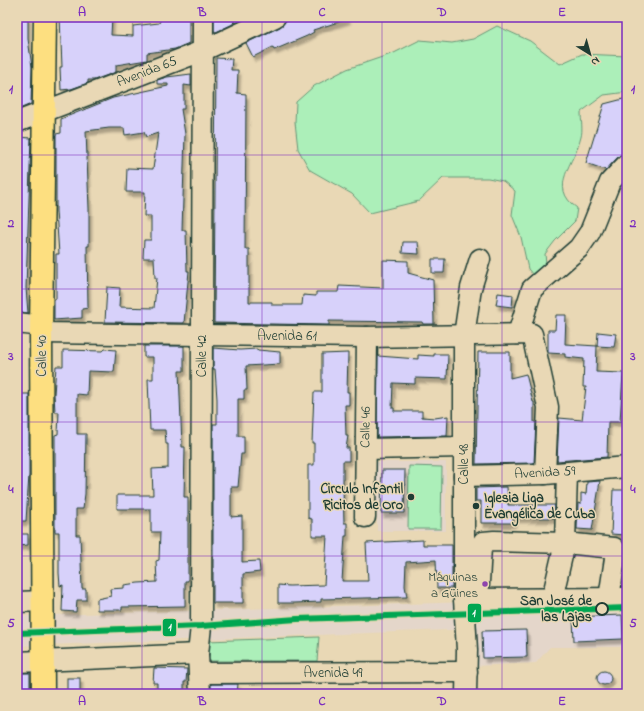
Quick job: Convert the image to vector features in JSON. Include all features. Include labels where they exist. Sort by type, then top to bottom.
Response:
[{"type":"main road","name":"Calle 40","points":[[43,694],[42,329],[45,17]]},
{"type":"street","name":"Calle 42","points":[[200,694],[202,17]]},
{"type":"street","name":"Avenida 65","points":[[17,122],[202,51],[275,17]]},
{"type":"street","points":[[546,474],[548,407],[525,334],[532,289],[579,248],[590,232],[610,182],[627,164]]},
{"type":"street","name":"Calle 48","points":[[466,694],[471,599],[464,476],[464,336],[471,288],[480,259]]},
{"type":"street","name":"Avenida 61","points":[[17,323],[42,329],[202,336],[367,337],[525,334]]},
{"type":"street","name":"Calle 46","points":[[365,517],[367,337]]},
{"type":"street","points":[[366,449],[464,447]]},
{"type":"street","name":"Avenida 59","points":[[464,476],[567,473],[627,467]]},
{"type":"street","points":[[552,599],[565,543],[567,473]]},
{"type":"street","points":[[483,542],[565,543],[614,548],[616,552],[618,598],[471,599],[483,542]]},
{"type":"street","points":[[17,602],[43,601]]},
{"type":"street","name":"Avenida 49","points":[[17,662],[42,660],[467,672]]},
{"type":"shaded area","name":"Circulo Infantil Ricitos de Oro","points":[[377,462],[446,462],[446,531],[377,531]]},
{"type":"shaded area","points":[[627,601],[627,647],[550,647],[536,663],[474,666],[475,629],[17,646],[17,616],[472,602]]},
{"type":"green space","points":[[497,26],[530,41],[560,64],[582,54],[627,56],[627,92],[604,95],[581,112],[581,137],[569,165],[564,183],[564,192],[568,200],[577,208],[575,221],[555,241],[545,254],[546,263],[533,275],[528,269],[521,237],[512,215],[515,191],[503,181],[488,178],[443,178],[419,201],[370,213],[352,194],[310,170],[298,149],[295,122],[296,102],[314,86],[347,69],[394,53],[420,40],[452,43],[473,39]]},
{"type":"green space","points":[[409,466],[442,467],[441,529],[408,529]]},
{"type":"green space","points":[[319,637],[317,661],[208,661],[207,641]]},
{"type":"building","points":[[17,17],[28,17],[28,39],[32,67],[31,104],[17,110]]},
{"type":"building","points":[[60,17],[112,17],[111,35],[133,36],[133,26],[159,23],[162,17],[189,17],[189,43],[175,49],[147,53],[147,60],[116,65],[116,72],[94,80],[88,80],[88,83],[71,89],[61,90],[60,67],[62,67]]},
{"type":"building","points":[[214,17],[247,18],[235,23],[234,21],[233,24],[216,32],[214,31]]},
{"type":"building","points":[[296,17],[347,17],[348,19],[313,30],[314,32],[307,36],[274,50],[273,47],[253,57],[246,43],[280,27],[286,21]]},
{"type":"building","points":[[216,58],[232,59],[231,70],[238,70],[237,93],[246,94],[245,249],[249,249],[249,302],[272,302],[272,305],[302,305],[303,295],[316,296],[316,292],[338,292],[339,286],[383,288],[383,260],[408,261],[408,273],[433,280],[434,324],[423,324],[422,322],[329,321],[329,325],[214,323]]},
{"type":"building","points":[[191,74],[191,86],[184,85],[184,109],[181,109],[185,134],[182,230],[186,230],[187,271],[189,271],[184,323],[105,322],[107,287],[120,288],[119,307],[154,308],[157,278],[155,278],[154,258],[143,258],[144,240],[151,240],[151,216],[144,216],[145,192],[126,192],[127,168],[153,169],[158,133],[146,137],[144,132],[125,135],[124,128],[86,131],[89,209],[89,246],[87,246],[88,308],[82,309],[82,318],[54,320],[54,299],[56,299],[56,254],[59,254],[56,211],[56,134],[61,133],[61,119],[113,98],[168,86],[168,84],[157,84],[157,80],[167,77]]},
{"type":"building","points":[[627,98],[627,153],[619,156],[606,170],[586,163],[604,104]]},
{"type":"building","points":[[17,137],[31,138],[26,288],[28,313],[17,312]]},
{"type":"building","points":[[403,242],[418,242],[419,254],[402,253]]},
{"type":"building","points":[[432,259],[445,259],[444,273],[432,273]]},
{"type":"building","points":[[498,293],[513,295],[512,307],[496,305]]},
{"type":"building","points":[[556,315],[566,315],[565,344],[597,346],[596,372],[623,373],[620,422],[608,422],[607,457],[557,461],[559,418],[582,420],[586,387],[583,387],[584,359],[565,357],[565,354],[548,353],[548,330],[555,330]]},
{"type":"building","points":[[598,332],[616,334],[614,347],[597,346]]},
{"type":"building","points":[[144,346],[184,346],[184,371],[179,371],[182,447],[185,447],[184,497],[188,497],[188,581],[185,581],[185,606],[122,607],[122,610],[97,610],[97,599],[111,596],[110,589],[124,588],[124,585],[157,582],[156,561],[159,560],[160,532],[151,532],[151,509],[117,509],[117,495],[153,495],[152,469],[168,468],[168,444],[166,444],[165,430],[150,430],[148,379],[153,379],[153,357],[144,357]]},
{"type":"building","points":[[213,348],[240,350],[257,349],[280,352],[280,364],[246,366],[247,390],[244,390],[244,399],[238,399],[238,436],[244,436],[244,454],[241,454],[238,487],[231,487],[231,517],[242,516],[242,562],[259,561],[260,572],[243,574],[243,603],[213,603],[213,424],[217,424],[217,399],[215,369],[213,369]]},
{"type":"building","points":[[105,349],[116,350],[114,372],[88,371],[87,395],[77,394],[77,434],[86,434],[85,494],[83,509],[76,509],[76,535],[80,535],[82,589],[86,589],[86,600],[77,600],[76,612],[62,611],[63,585],[60,586],[59,532],[55,532],[55,435],[58,434],[59,412],[55,412],[54,394],[56,366],[63,366],[63,350],[103,351]]},
{"type":"building","points":[[478,352],[510,352],[510,378],[526,374],[534,402],[534,422],[536,422],[534,463],[476,464]]},
{"type":"building","points":[[348,353],[347,392],[349,392],[349,405],[345,405],[346,436],[348,436],[346,448],[349,448],[349,461],[343,461],[344,523],[347,523],[347,536],[345,536],[342,581],[368,581],[366,543],[423,540],[423,545],[452,545],[452,588],[437,588],[436,560],[406,562],[405,586],[407,597],[321,599],[321,602],[278,603],[278,585],[324,585],[327,536],[312,536],[312,519],[308,518],[308,465],[314,465],[314,443],[312,443],[314,392],[322,392],[322,354]]},
{"type":"building","points":[[434,354],[448,354],[447,379],[415,378],[415,384],[393,383],[392,408],[394,408],[394,411],[422,411],[422,417],[435,418],[448,416],[447,436],[377,437],[378,356],[418,359],[418,355],[434,356]]},
{"type":"building","points":[[17,394],[29,394],[29,475],[26,521],[17,521]]},
{"type":"building","points":[[382,470],[405,470],[404,513],[381,513]]},
{"type":"building","points":[[600,481],[592,530],[577,529],[578,503],[581,504],[581,493],[586,494],[587,482]]},
{"type":"building","points":[[507,487],[508,505],[555,505],[554,518],[513,518],[513,523],[481,523],[481,501],[476,501],[476,488]]},
{"type":"building","points":[[613,490],[627,490],[625,535],[611,534]]},
{"type":"building","points":[[17,534],[28,534],[28,545],[17,546]]},
{"type":"building","points":[[622,615],[623,639],[574,641],[573,617]]},
{"type":"building","points":[[526,630],[527,657],[483,658],[482,631]]},
{"type":"building","points":[[154,668],[187,669],[186,682],[184,682],[184,694],[157,694],[157,683],[153,683]]},
{"type":"building","points":[[604,671],[609,673],[611,678],[609,683],[604,685],[599,683],[597,678],[599,673]]},
{"type":"building","points":[[17,673],[30,673],[30,694],[17,694]]},
{"type":"building","points":[[67,678],[80,678],[80,694],[67,694]]},
{"type":"building","points":[[211,684],[238,684],[237,694],[211,694]]},
{"type":"transit line","name":"1","points":[[17,633],[201,626],[297,619],[627,608]]},
{"type":"place","name":"Circulo Infantil Ricitos de Oro","points":[[411,497]]},
{"type":"place","name":"Iglesia Liga Evangélica de Cuba","points":[[476,506]]},
{"type":"place","name":"Máquinas a Güines","points":[[485,584]]},
{"type":"place","name":"San José de las Lajas","points":[[602,609]]}]
